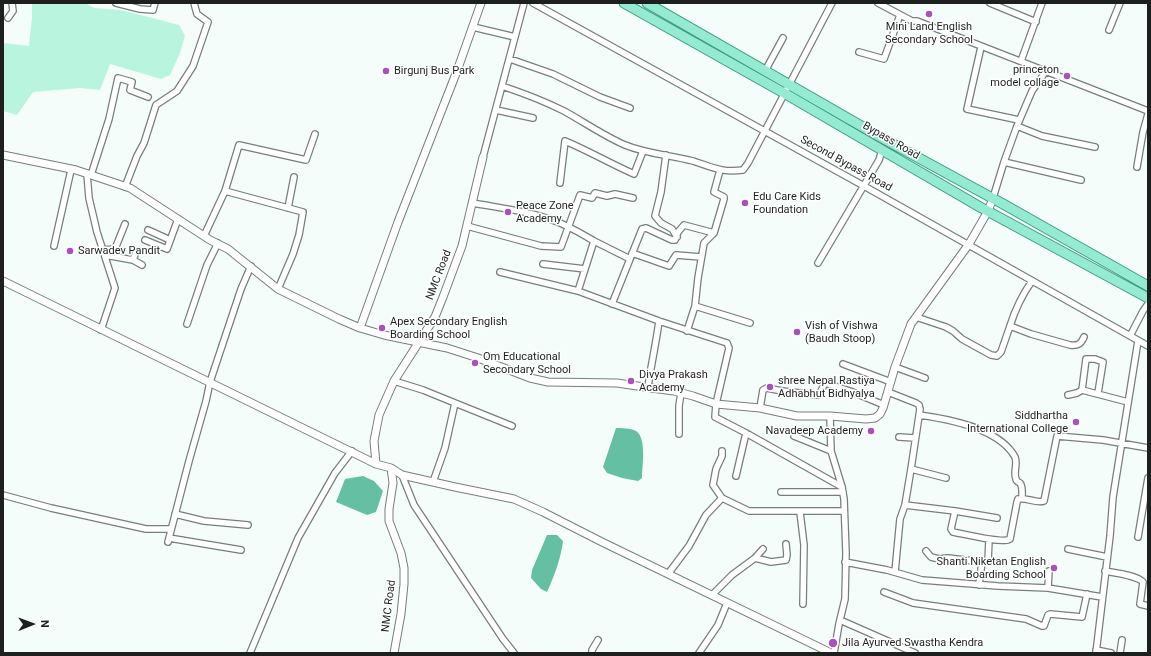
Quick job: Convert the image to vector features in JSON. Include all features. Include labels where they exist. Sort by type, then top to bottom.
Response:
[{"type":"main road","name":"Bypass Road","points":[[624,3],[784,93],[988,211],[1148,298]]},
{"type":"main road","name":"Bypass Road","points":[[647,3],[1148,286]]},
{"type":"main road","points":[[1064,252],[1070,242]]},
{"type":"street","points":[[8,18],[13,11],[12,3]]},
{"type":"street","points":[[116,3],[140,9],[153,10],[155,3]]},
{"type":"street","points":[[125,187],[137,156],[144,143],[156,105],[177,91],[193,66],[208,22],[197,14],[194,3]]},
{"type":"street","points":[[360,328],[398,222],[439,120],[481,3]]},
{"type":"street","name":"NMC Road","points":[[376,464],[374,441],[379,415],[394,381],[434,317],[462,246],[483,157],[524,3]]},
{"type":"street","name":"Second Bypass Road","points":[[533,3],[969,244],[1148,346]]},
{"type":"street","points":[[502,86],[528,95],[562,110],[624,144],[643,151],[666,155],[720,170],[743,170],[784,93],[790,85],[832,3]]},
{"type":"street","points":[[878,3],[900,15],[1021,61],[1148,113],[1137,168]]},
{"type":"street","points":[[990,3],[1036,22]]},
{"type":"street","points":[[1021,61],[1042,3]]},
{"type":"street","points":[[1109,30],[1120,3]]},
{"type":"street","points":[[858,52],[884,59],[900,15]]},
{"type":"street","points":[[473,27],[515,37]]},
{"type":"street","points":[[765,71],[783,38]]},
{"type":"street","points":[[981,47],[967,109],[1019,120]]},
{"type":"street","points":[[510,59],[553,74],[630,108]]},
{"type":"street","points":[[3,155],[89,174],[125,187],[147,198],[204,236],[228,248],[278,289],[310,306],[360,328],[418,343],[447,348],[530,378],[548,382],[617,383],[681,393],[716,404],[760,408],[797,416],[830,416],[866,419],[875,418],[880,414],[906,335],[916,317],[969,244],[988,211],[1019,120],[1032,91],[1046,71]]},
{"type":"street","points":[[101,330],[115,288],[89,198],[89,174],[109,119],[118,78],[132,82],[130,90],[148,97]]},
{"type":"street","points":[[496,110],[533,118]]},
{"type":"street","points":[[1017,126],[1042,136],[1095,147]]},
{"type":"street","points":[[204,236],[225,191],[239,145],[306,160],[314,134]]},
{"type":"street","points":[[560,183],[565,141],[634,174],[643,151]]},
{"type":"street","points":[[818,263],[879,160],[882,150]]},
{"type":"street","points":[[666,155],[661,192],[655,216],[661,223],[672,229],[677,237]]},
{"type":"street","points":[[1004,162],[1081,180]]},
{"type":"street","points":[[54,246],[71,170]]},
{"type":"street","points":[[687,331],[695,306],[704,243],[714,233],[724,198],[714,192],[720,170]]},
{"type":"street","points":[[288,208],[294,178]]},
{"type":"street","points":[[225,191],[303,212],[299,235],[293,254],[278,289]]},
{"type":"street","points":[[467,226],[541,246],[561,247],[580,195],[592,198],[595,194],[606,196],[615,194],[633,198]]},
{"type":"street","points":[[472,203],[525,213],[555,221],[568,226],[608,249],[630,259]]},
{"type":"street","points":[[145,240],[167,249],[178,218]]},
{"type":"street","points":[[104,253],[115,248],[125,224]]},
{"type":"street","points":[[612,304],[642,229],[644,228],[672,240],[677,237],[678,232],[684,225],[714,233]]},
{"type":"street","points":[[148,230],[170,240]]},
{"type":"street","points":[[578,291],[594,241]]},
{"type":"street","points":[[187,324],[207,265],[218,243]]},
{"type":"street","points":[[133,260],[136,252]]},
{"type":"street","points":[[104,253],[133,260],[142,265]]},
{"type":"street","points":[[632,253],[669,266],[676,254],[701,257]]},
{"type":"street","points":[[543,264],[584,269]]},
{"type":"street","points":[[241,550],[169,540],[210,382],[240,290],[251,266]]},
{"type":"street","points":[[500,272],[578,291],[687,331],[727,343],[729,346],[716,404],[715,417],[746,433],[842,489]]},
{"type":"street","points":[[3,281],[376,464],[391,468],[402,475],[514,499],[544,512],[832,653],[845,600],[845,562],[842,489],[831,450],[830,416]]},
{"type":"street","points":[[916,317],[946,327],[962,339],[991,355],[997,356],[1001,352],[1013,316],[1024,293],[1032,281]]},
{"type":"street","points":[[1130,336],[1148,304]]},
{"type":"street","points":[[695,306],[750,323]]},
{"type":"street","points":[[648,387],[660,321]]},
{"type":"street","points":[[1010,326],[1031,334],[1076,346],[1080,344],[1084,337]]},
{"type":"street","points":[[1111,653],[1096,651],[1110,536],[1113,497],[1138,341]]},
{"type":"street","points":[[1082,390],[1086,359],[1095,359],[1102,362],[1098,393]]},
{"type":"street","points":[[843,364],[891,382]]},
{"type":"street","points":[[895,367],[925,378]]},
{"type":"street","points":[[394,381],[423,390],[512,426]]},
{"type":"street","points":[[760,408],[763,390],[767,388],[818,395],[824,383],[850,391],[884,405]]},
{"type":"street","points":[[1068,395],[1082,390],[1128,402]]},
{"type":"street","points":[[888,392],[919,405],[919,415],[911,469],[905,505],[900,519],[895,572]]},
{"type":"street","points":[[679,434],[679,406],[681,393]]},
{"type":"street","points":[[432,482],[445,448],[455,403]]},
{"type":"street","points":[[919,415],[969,425],[989,434],[1007,447],[1015,458],[1015,478],[1021,486],[1022,498]]},
{"type":"street","points":[[736,476],[746,433]]},
{"type":"street","points":[[794,436],[831,450]]},
{"type":"street","points":[[955,511],[950,529],[953,532],[989,540],[1007,541],[1010,539],[1018,499],[1022,498],[1041,503],[1044,501],[1057,436],[1121,443],[1148,448]]},
{"type":"street","points":[[899,437],[915,438]]},
{"type":"street","points":[[250,653],[298,538],[335,473],[352,451]]},
{"type":"street","points":[[722,451],[722,456],[716,469],[713,485],[722,498],[749,511],[843,511]]},
{"type":"street","name":"NMC Road","points":[[391,468],[393,483],[389,509],[389,521],[401,553],[404,568],[401,614],[394,653]]},
{"type":"street","points":[[911,469],[946,478]]},
{"type":"street","points":[[402,475],[414,505],[503,639],[514,653]]},
{"type":"street","points":[[1138,537],[1148,478]]},
{"type":"street","points":[[781,492],[842,489]]},
{"type":"street","points":[[3,495],[51,508],[146,529],[171,529]]},
{"type":"street","points":[[668,574],[689,546],[706,515],[722,498]]},
{"type":"street","points":[[905,505],[997,518]]},
{"type":"street","points":[[800,512],[804,545],[803,604]]},
{"type":"street","points":[[175,514],[211,522],[248,525]]},
{"type":"street","points":[[926,551],[931,557],[939,559],[948,558],[982,562],[988,561],[989,540]]},
{"type":"street","points":[[755,558],[771,562],[786,560],[786,544]]},
{"type":"street","points":[[712,595],[732,575],[755,558],[763,549]]},
{"type":"street","points":[[1068,549],[1107,557]]},
{"type":"street","points":[[845,562],[895,572],[922,580],[979,585],[1048,588],[1102,596]]},
{"type":"street","points":[[979,585],[982,562]]},
{"type":"street","points":[[1048,588],[1049,571]]},
{"type":"street","points":[[1105,571],[1124,574],[1141,580],[1143,582],[1143,586],[1140,604],[1148,606]]},
{"type":"street","points":[[884,592],[913,602],[1026,619],[1042,626],[1044,626],[1048,615],[1050,614],[1082,617],[1087,594]]},
{"type":"street","points":[[699,653],[718,625],[727,602]]},
{"type":"street","points":[[840,620],[915,653]]},
{"type":"street","points":[[592,653],[592,650],[598,640]]},
{"type":"street","points":[[1120,653],[1122,640]]},
{"type":"shaded area","points":[[32,3],[85,3],[94,8],[121,10],[179,25],[185,36],[180,53],[170,75],[161,79],[110,64],[100,90],[80,88],[33,92],[17,115],[3,111],[3,43],[29,46]]},
{"type":"shaded area","points":[[616,428],[636,431],[642,440],[642,478],[638,481],[607,473],[603,467]]},
{"type":"shaded area","points":[[363,476],[374,481],[383,491],[376,512],[367,515],[336,502],[345,479]]},
{"type":"shaded area","points":[[547,535],[557,535],[563,541],[557,567],[547,592],[541,589],[531,578],[532,570]]},
{"type":"place","name":"Mini Land English Secondary School","points":[[929,14]]},
{"type":"place","name":"Birgunj Bus Park","points":[[386,71]]},
{"type":"place","name":"princeton model collage","points":[[1067,76]]},
{"type":"place","name":"Edu Care Kids Foundation","points":[[745,203]]},
{"type":"place","name":"Peace Zone Academy","points":[[508,212]]},
{"type":"place","name":"Sarwadev Pandit","points":[[70,251]]},
{"type":"place","name":"Apex Secondary English Boarding School","points":[[382,328]]},
{"type":"place","name":"Vish of Vishwa (Baudh Stoop)","points":[[797,332]]},
{"type":"place","name":"Om Educational Secondary School","points":[[475,363]]},
{"type":"place","name":"Divya Prakash Academy","points":[[631,381]]},
{"type":"place","name":"shree Nepal Rastiya Adhabhut Bidhyalya","points":[[770,387]]},
{"type":"place","name":"Siddhartha International College","points":[[1076,422]]},
{"type":"place","name":"Navadeep Academy","points":[[871,431]]},
{"type":"place","name":"Shanti Niketan English Boarding School","points":[[1054,568]]},
{"type":"place","name":"Jila Ayurved Swastha Kendra","points":[[833,643]]}]
